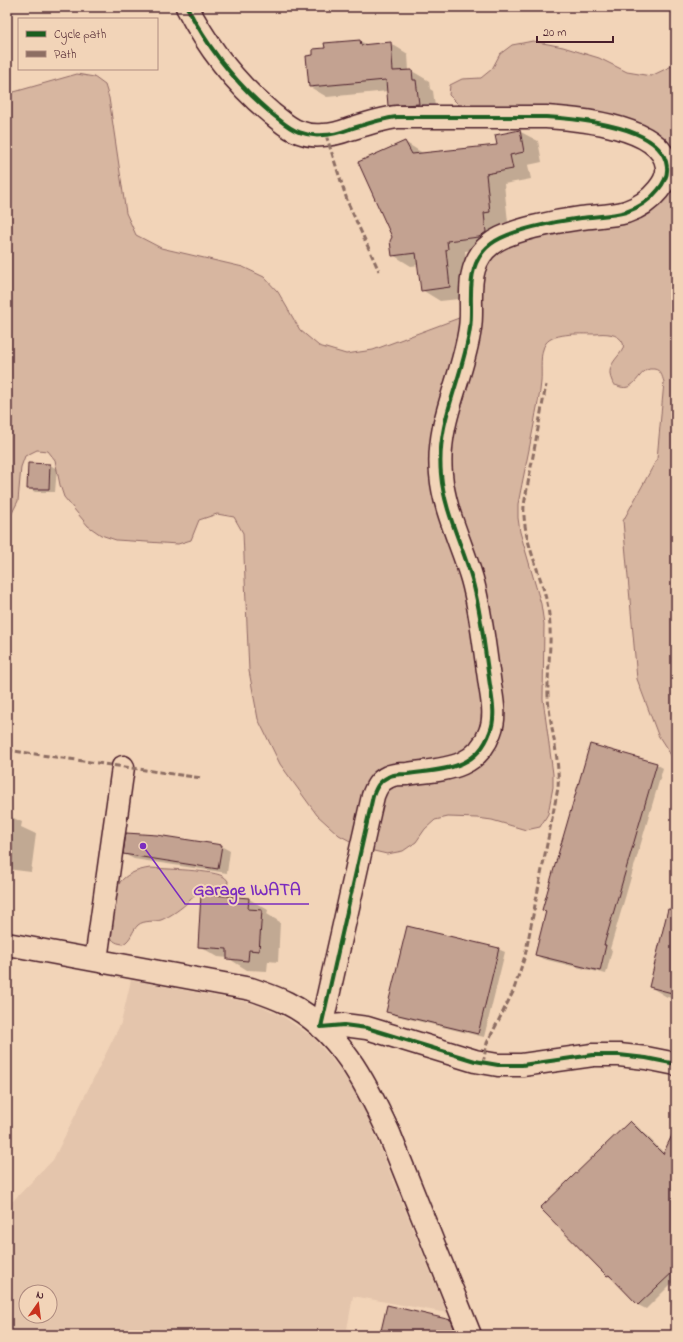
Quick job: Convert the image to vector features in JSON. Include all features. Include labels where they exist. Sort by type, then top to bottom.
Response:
[{"type":"street","points":[[187,7],[210,47],[239,84],[286,125],[298,132],[312,135],[326,135],[379,120],[397,117],[570,118],[594,122],[640,136],[654,144],[664,155],[668,170],[663,184],[653,196],[640,206],[625,212],[547,224],[503,237],[491,244],[482,254],[475,266],[472,279],[470,328],[454,392],[445,418],[440,446],[441,474],[446,502],[471,577],[478,608],[494,714],[491,731],[482,747],[470,760],[454,768],[389,776],[378,784],[373,796],[321,1027]]},
{"type":"street","points":[[96,960],[123,767]]},
{"type":"street","points":[[7,944],[250,989],[289,1004],[321,1027],[337,1043],[365,1083],[378,1107],[470,1335]]},
{"type":"street","points":[[321,1027],[344,1025],[367,1028],[475,1061],[498,1065],[522,1065],[593,1055],[619,1055],[646,1058],[676,1064]]},
{"type":"shaded area","points":[[533,41],[563,47],[599,58],[627,72],[651,76],[676,64],[676,763],[658,735],[637,679],[623,521],[657,459],[664,382],[660,372],[650,369],[646,370],[629,387],[616,385],[612,382],[610,369],[623,347],[623,343],[618,337],[611,334],[562,335],[550,339],[542,351],[540,392],[518,504],[520,532],[541,604],[544,624],[543,699],[553,774],[553,787],[548,814],[540,827],[526,830],[492,820],[477,818],[448,817],[435,820],[425,829],[416,842],[403,851],[387,854],[365,849],[339,835],[317,815],[280,764],[258,719],[249,671],[243,533],[234,517],[217,514],[199,520],[191,540],[178,544],[116,540],[101,535],[88,526],[64,497],[55,460],[48,451],[37,450],[25,456],[21,467],[18,501],[7,523],[7,94],[77,74],[94,77],[105,85],[109,98],[126,213],[136,235],[161,248],[243,267],[264,277],[278,292],[300,330],[319,346],[346,354],[373,350],[459,318],[474,307],[488,258],[506,244],[658,202],[659,138],[481,110],[459,105],[449,95],[450,85],[462,79],[481,78],[492,69],[500,54],[512,45]]},
{"type":"shaded area","points":[[150,868],[177,869],[211,873],[225,877],[228,881],[227,887],[220,892],[200,892],[196,894],[183,906],[161,920],[140,923],[126,942],[123,944],[117,943],[112,939],[109,931],[112,907],[118,885],[128,875],[136,871]]},
{"type":"shaded area","points":[[131,980],[247,1002],[265,1008],[282,1016],[313,1037],[338,1067],[353,1089],[366,1113],[447,1313],[353,1296],[346,1335],[7,1335],[7,1207],[53,1160],[121,1023]]},
{"type":"building","points":[[360,40],[361,45],[391,42],[393,71],[412,70],[413,80],[416,80],[419,104],[388,106],[386,80],[309,87],[306,56],[313,55],[313,49],[325,48],[324,43]]},
{"type":"building","points":[[520,130],[524,152],[510,155],[513,169],[486,174],[490,212],[484,213],[486,232],[479,237],[447,241],[448,249],[446,250],[450,287],[421,291],[416,253],[392,256],[390,241],[392,237],[358,162],[405,141],[412,154],[497,145],[495,135]]},
{"type":"building","points":[[28,463],[50,464],[49,489],[27,489]]},
{"type":"building","points":[[590,744],[657,763],[604,945],[606,945],[600,971],[535,955],[546,911],[542,910]]},
{"type":"building","points":[[126,833],[157,835],[222,845],[218,869],[123,854]]},
{"type":"building","points":[[201,894],[249,898],[248,909],[262,910],[259,951],[249,950],[248,961],[227,959],[227,949],[198,947]]},
{"type":"building","points":[[668,909],[676,910],[676,994],[649,987]]},
{"type":"building","points":[[407,926],[499,948],[478,1034],[386,1012]]},
{"type":"building","points":[[630,1121],[663,1154],[676,1127],[676,1269],[638,1305],[540,1208]]},
{"type":"building","points":[[387,1305],[451,1320],[457,1335],[380,1335]]},
{"type":"marked path","points":[[326,135],[348,203],[379,271]]},
{"type":"marked path","points":[[483,1063],[487,1043],[513,992],[525,956],[558,788],[558,765],[548,697],[550,638],[549,615],[524,518],[524,505],[546,385]]},
{"type":"marked path","points":[[7,750],[201,778]]},
{"type":"cycle path","points":[[187,7],[204,37],[224,65],[246,90],[288,127],[308,135],[340,132],[379,120],[397,117],[546,117],[578,120],[617,127],[651,142],[662,153],[667,167],[665,179],[655,194],[639,206],[621,213],[560,221],[509,234],[488,246],[475,265],[471,284],[471,313],[467,347],[442,436],[441,474],[449,514],[468,566],[478,603],[493,705],[492,725],[484,745],[467,761],[445,769],[392,775],[382,781],[377,788],[373,796],[321,1027],[344,1025],[367,1028],[475,1061],[498,1065],[522,1065],[593,1055],[619,1055],[646,1058],[676,1064]]},
{"type":"place","name":"Garage IWATA","points":[[143,846]]}]
